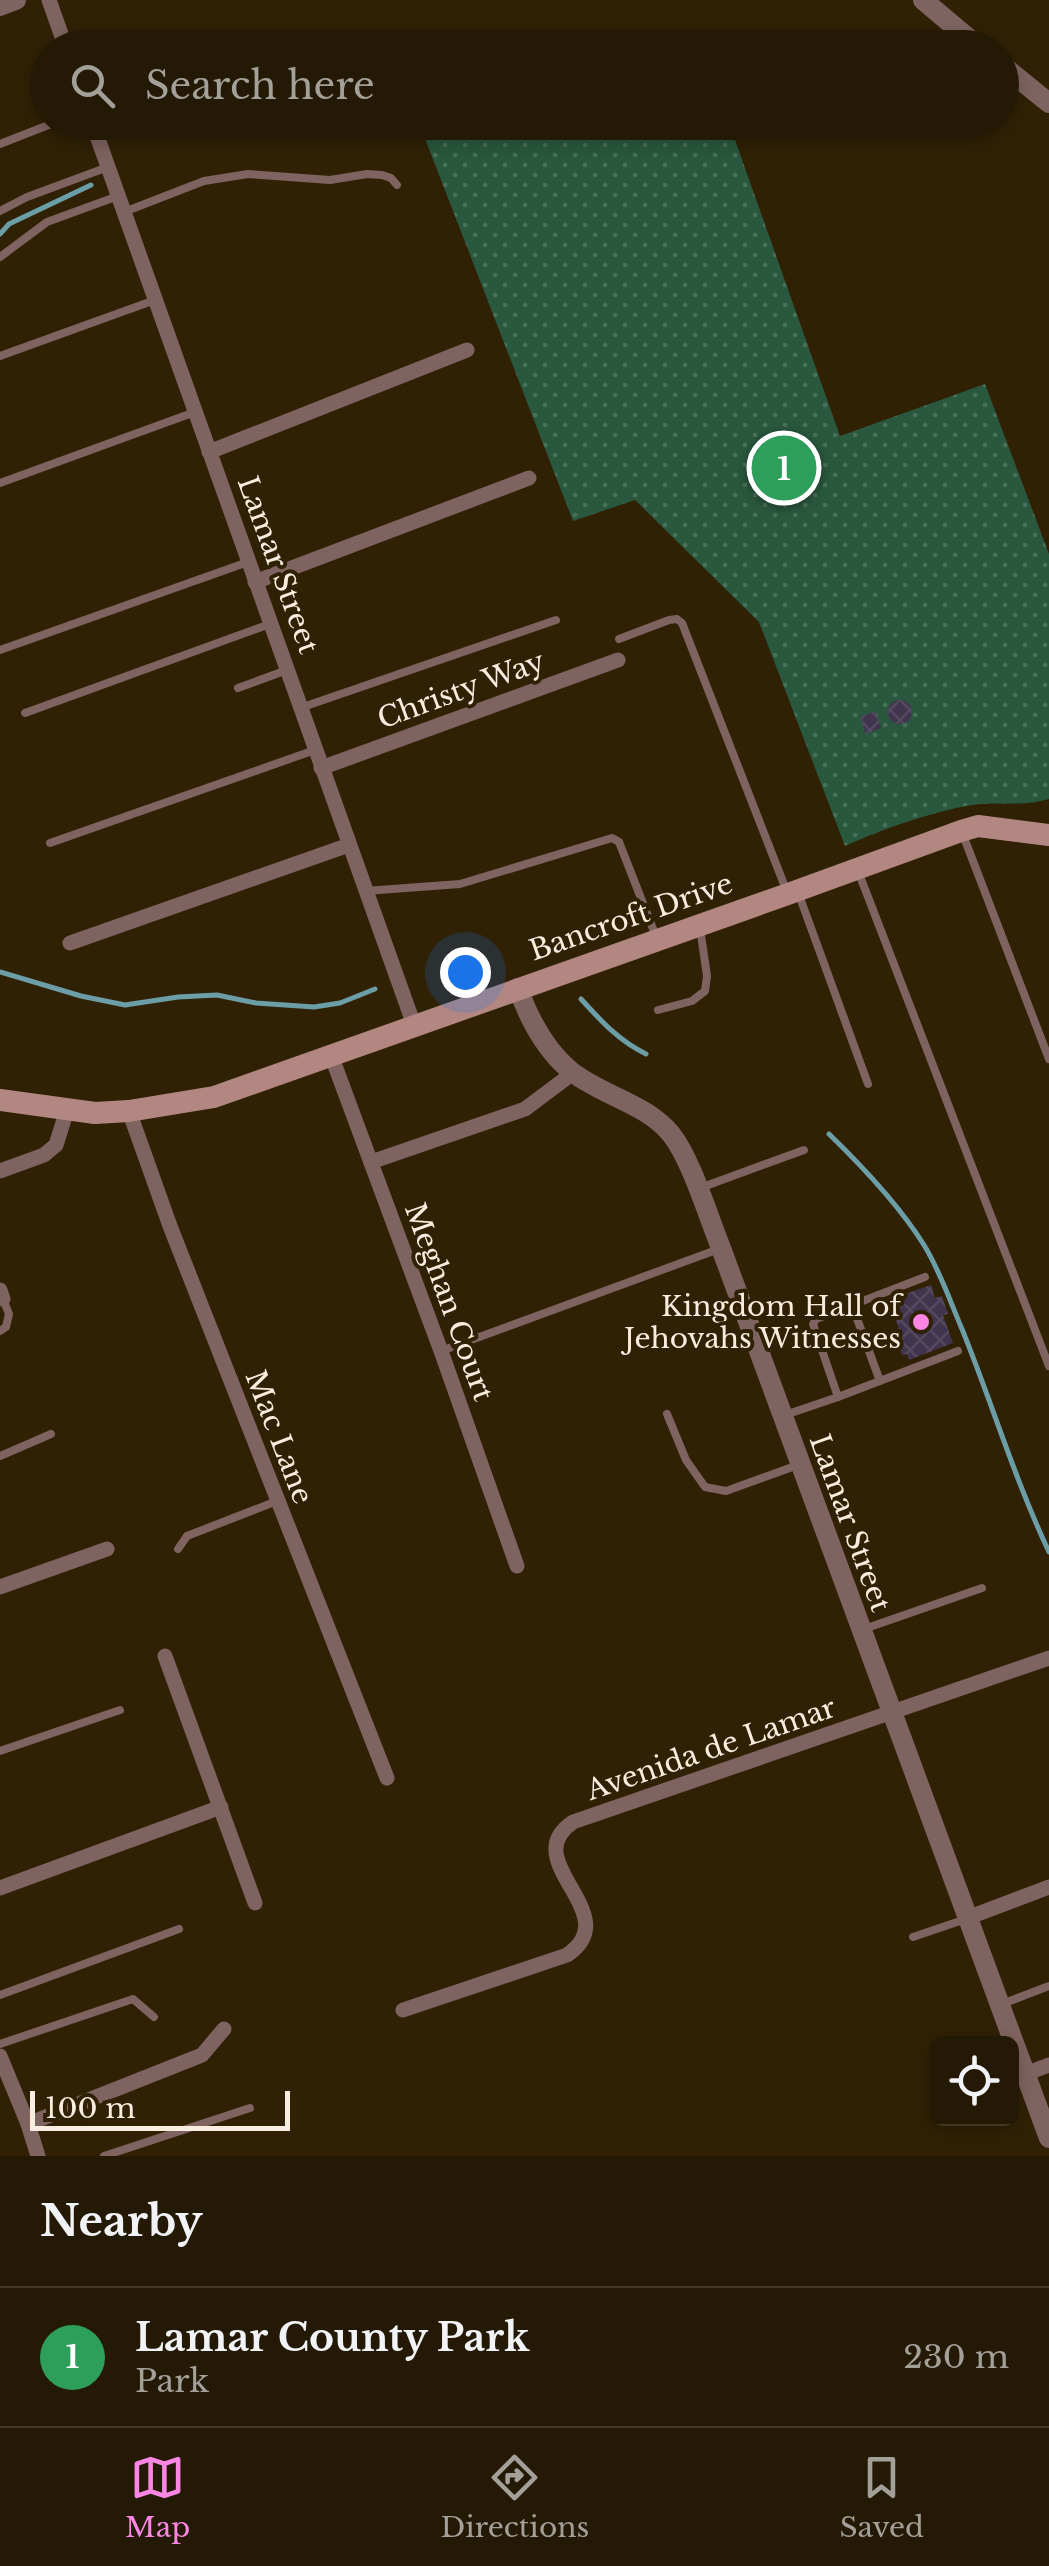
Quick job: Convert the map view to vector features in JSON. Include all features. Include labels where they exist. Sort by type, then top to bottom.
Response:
[{"type":"main road","name":"Bancroft Drive","points":[[0,1100],[95,1112],[129,1111],[214,1097],[961,831],[978,826],[1049,835]]},
{"type":"street","points":[[0,6],[16,0]]},
{"type":"street","points":[[49,0],[60,30]]},
{"type":"street","points":[[923,0],[959,30]]},
{"type":"street","points":[[1019,79],[1049,104]]},
{"type":"street","name":"Lamar Street","points":[[98,140],[414,1025]]},
{"type":"street","points":[[209,452],[467,350]]},
{"type":"street","points":[[255,582],[529,478]]},
{"type":"street","name":"Christy Way","points":[[321,768],[618,660]]},
{"type":"street","points":[[70,943],[349,845]]},
{"type":"street","name":"Lamar Street","points":[[518,988],[526,1011],[548,1047],[573,1073],[652,1116],[672,1136],[684,1156],[1049,2138]]},
{"type":"street","name":"Meghan Court","points":[[331,1056],[442,1350],[517,1566]]},
{"type":"street","points":[[371,1162],[525,1109],[573,1073]]},
{"type":"street","points":[[0,1171],[44,1155],[56,1145],[67,1110]]},
{"type":"street","name":"Mac Lane","points":[[129,1111],[170,1226],[387,1778]]},
{"type":"street","points":[[0,1588],[106,1549]]},
{"type":"street","points":[[165,1656],[256,1903]]},
{"type":"street","points":[[891,1714],[1049,1658]]},
{"type":"street","name":"Avenida de Lamar","points":[[403,2010],[574,1950],[584,1935],[586,1918],[558,1862],[555,1847],[561,1832],[573,1822],[891,1714]]},
{"type":"street","points":[[0,1888],[221,1807]]},
{"type":"street","points":[[967,1918],[1049,1887]]},
{"type":"street","points":[[28,2124],[202,2055],[224,2029]]},
{"type":"street","points":[[0,2056],[38,2156]]},
{"type":"street","points":[[1025,2074],[1049,2064]]},
{"type":"lane","points":[[0,144],[30,132]]},
{"type":"lane","points":[[0,211],[108,167]]},
{"type":"lane","points":[[0,257],[48,222],[204,180],[248,174],[330,180],[382,174],[397,185]]},
{"type":"lane","points":[[0,356],[155,300]]},
{"type":"lane","points":[[0,483],[194,412]]},
{"type":"lane","points":[[0,650],[248,562]]},
{"type":"lane","points":[[300,708],[556,620]]},
{"type":"lane","points":[[620,638],[669,620],[682,623],[868,1084]]},
{"type":"lane","points":[[25,712],[270,624]]},
{"type":"lane","points":[[238,688],[287,670]]},
{"type":"lane","points":[[50,843],[315,750]]},
{"type":"lane","points":[[961,831],[1049,1059]]},
{"type":"lane","points":[[365,890],[460,884],[612,838],[619,842],[657,939]]},
{"type":"lane","points":[[857,868],[1049,1366]]},
{"type":"lane","points":[[658,1010],[692,1000],[706,991],[700,924]]},
{"type":"lane","points":[[697,1189],[804,1150]]},
{"type":"lane","points":[[442,1350],[720,1248]]},
{"type":"lane","points":[[838,1396],[813,1324],[816,1319],[925,1277]]},
{"type":"lane","points":[[0,1331],[6,1327],[9,1314],[2,1294]]},
{"type":"lane","points":[[852,1305],[880,1382]]},
{"type":"lane","points":[[782,1416],[958,1351]]},
{"type":"lane","points":[[667,1414],[686,1460],[706,1486],[726,1491],[800,1464]]},
{"type":"lane","points":[[0,1456],[51,1434]]},
{"type":"lane","points":[[178,1549],[187,1536],[277,1501]]},
{"type":"lane","points":[[860,1630],[982,1588]]},
{"type":"lane","points":[[0,1752],[120,1710]]},
{"type":"lane","points":[[913,1938],[967,1918]]},
{"type":"lane","points":[[0,1995],[179,1929]]},
{"type":"lane","points":[[999,2005],[1049,1986]]},
{"type":"lane","points":[[0,2056],[133,1999],[154,2017]]},
{"type":"lane","points":[[104,2156],[250,2108]]},
{"type":"green space","points":[[426,140],[735,140],[840,436],[985,384],[1049,554],[1049,799],[957,808],[845,846],[759,622],[635,500],[573,521]]},
{"type":"building","points":[[900,700],[912,712],[900,724],[888,712]]},
{"type":"building","points":[[875,711],[881,728],[866,734],[860,717]]},
{"type":"building","name":"Kingdom Hall of Jehovahs Witnesses","points":[[931,1285],[935,1298],[942,1296],[948,1314],[943,1315],[953,1343],[909,1360],[907,1354],[902,1355],[893,1330],[899,1328],[888,1300]]},
{"type":"waterway","points":[[0,234],[9,224],[91,185]]},
{"type":"waterway","points":[[0,972],[125,1005],[217,995],[256,1003],[314,1007],[340,1003],[375,989]]},
{"type":"waterway","points":[[581,999],[619,1037],[646,1054]]},
{"type":"waterway","points":[[829,1134],[892,1201],[930,1255],[1049,1552]]},
{"type":"place","name":"Lamar County Park","points":[[784,468]]},
{"type":"place","name":"Kingdom Hall of Jehovahs Witnesses","points":[[921,1322]]}]
